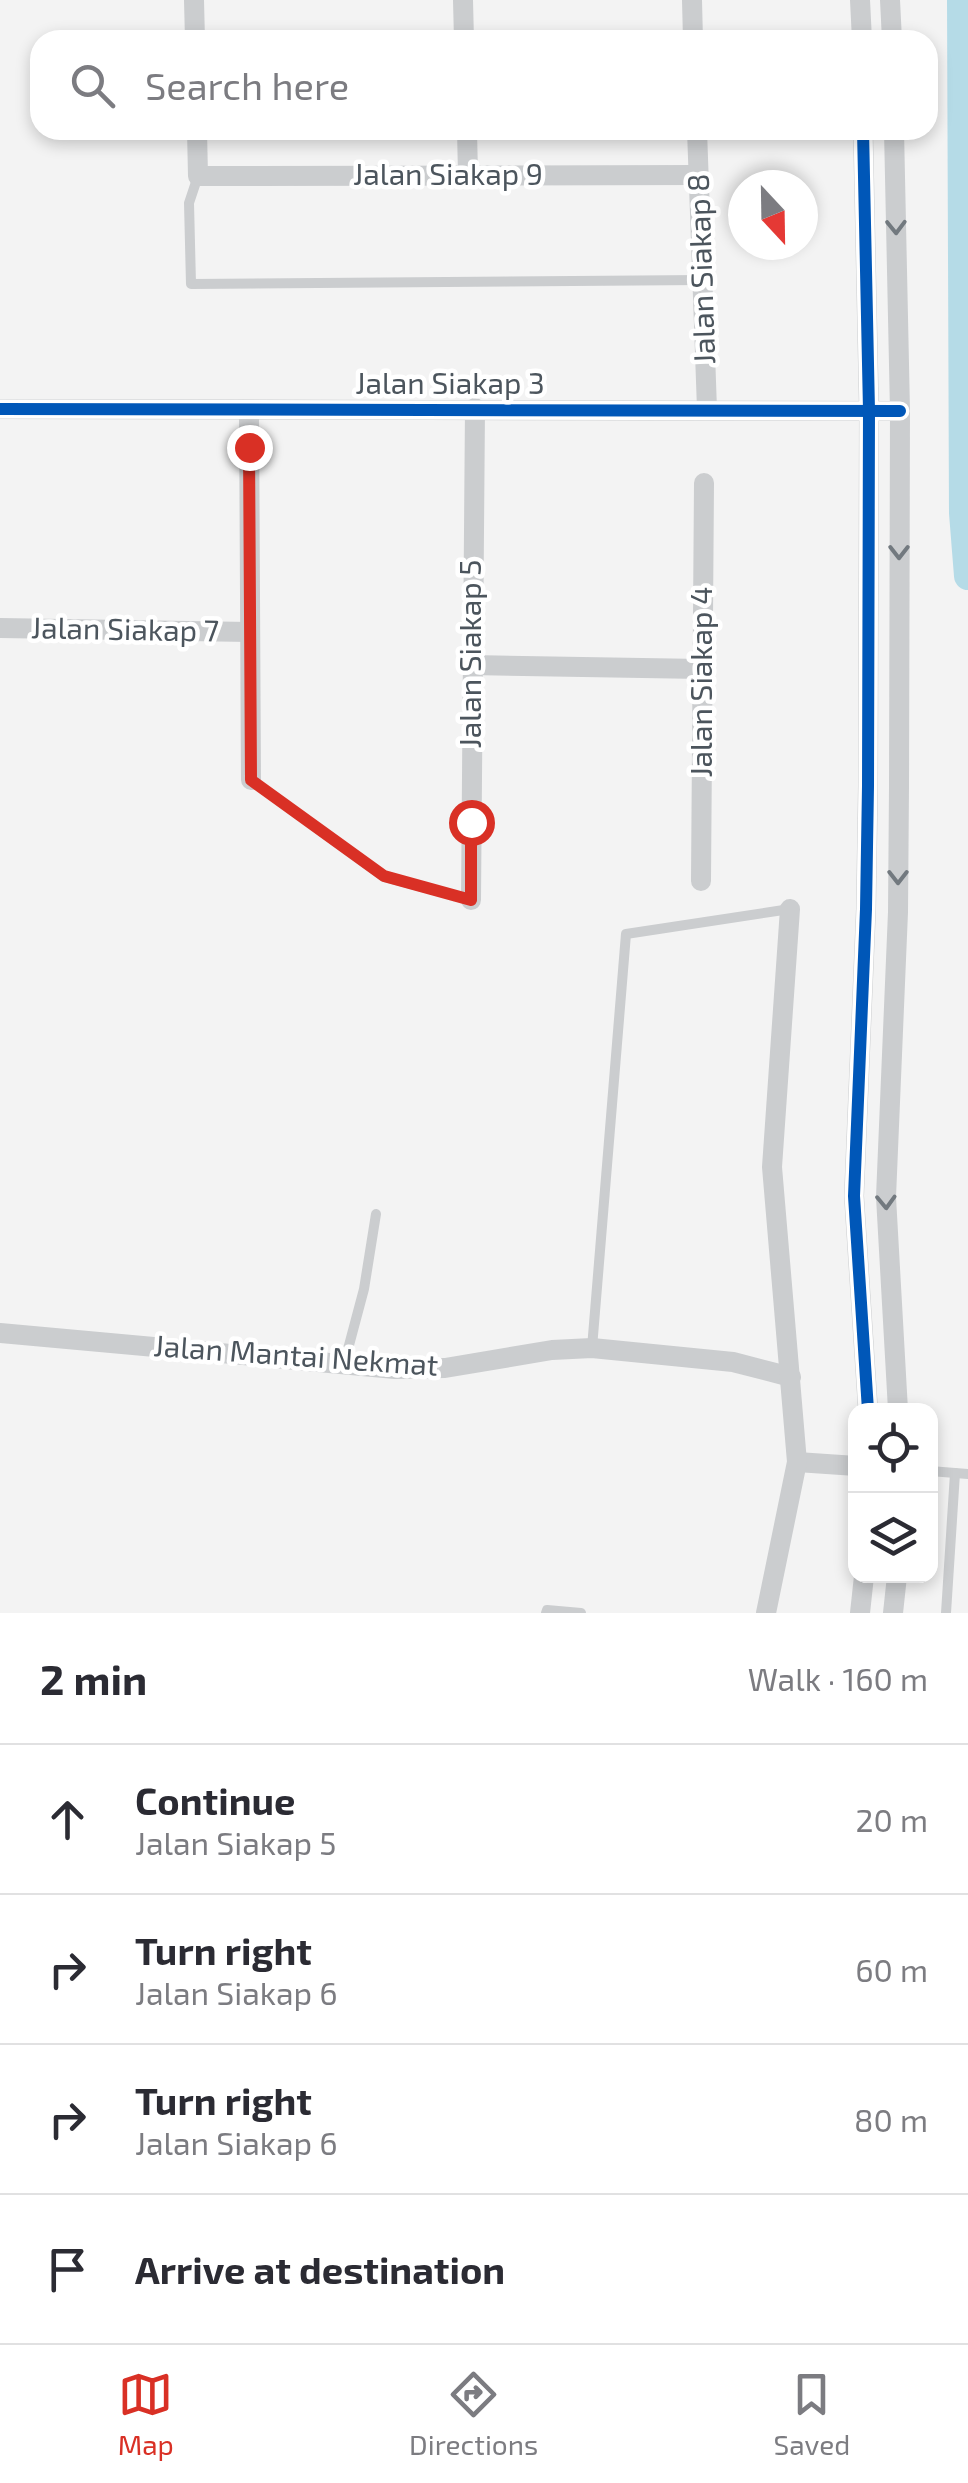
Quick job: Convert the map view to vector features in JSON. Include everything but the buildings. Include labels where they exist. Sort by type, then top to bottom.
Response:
[{"type":"street","points":[[194,0],[195,30]]},
{"type":"street","points":[[463,0],[464,30]]},
{"type":"street","points":[[692,0],[694,30]]},
{"type":"street","points":[[860,0],[862,30]]},
{"type":"street","points":[[890,0],[892,30]]},
{"type":"street","points":[[197,140],[198,176]]},
{"type":"street","points":[[467,140],[468,175]]},
{"type":"street","name":"Jalan Siakap 8","points":[[697,140],[707,408]]},
{"type":"street","points":[[864,140],[869,410],[866,909],[854,1196],[868,1403]]},
{"type":"street","points":[[894,140],[900,410],[898,912],[886,1197],[898,1403]]},
{"type":"street","name":"Jalan Siakap 9","points":[[198,176],[698,175]]},
{"type":"street","name":"Jalan Siakap 5","points":[[471,900],[475,408]]},
{"type":"street","name":"Jalan Siakap 3","points":[[0,409],[900,410]]},
{"type":"street","points":[[249,410],[251,780]]},
{"type":"street","name":"Jalan Siakap 4","points":[[701,881],[704,483]]},
{"type":"street","name":"Jalan Siakap 7","points":[[0,628],[250,632]]},
{"type":"street","points":[[471,666],[702,668]]},
{"type":"street","points":[[766,1613],[797,1462],[772,1168],[790,909]]},
{"type":"street","name":"Jalan Mantai Nekmat","points":[[0,1333],[395,1369],[445,1368],[552,1350],[592,1348],[733,1362],[791,1377]]},
{"type":"street","points":[[797,1462],[848,1465]]},
{"type":"street","points":[[860,1613],[863,1583]]},
{"type":"street","points":[[893,1613],[895,1583]]},
{"type":"lane","points":[[198,176],[189,203],[192,284],[702,280]]},
{"type":"lane","points":[[251,780],[384,876],[471,900]]},
{"type":"lane","points":[[592,1348],[626,934],[790,909]]},
{"type":"lane","points":[[344,1364],[364,1288],[376,1214]]},
{"type":"lane","points":[[938,1472],[968,1474]]},
{"type":"lane","points":[[946,1613],[955,1473]]},
{"type":"lane","points":[[546,1613],[581,1613]]},
{"type":"waterway","points":[[961,0],[963,513],[968,576]]},
{"type":"cycle path","points":[[863,140],[869,410],[868,786],[854,1196],[868,1403]]},
{"type":"cycle path","points":[[0,409],[900,411]]},
{"type":"route","points":[[249,447],[251,780],[384,876],[471,900],[471,822]]}]
